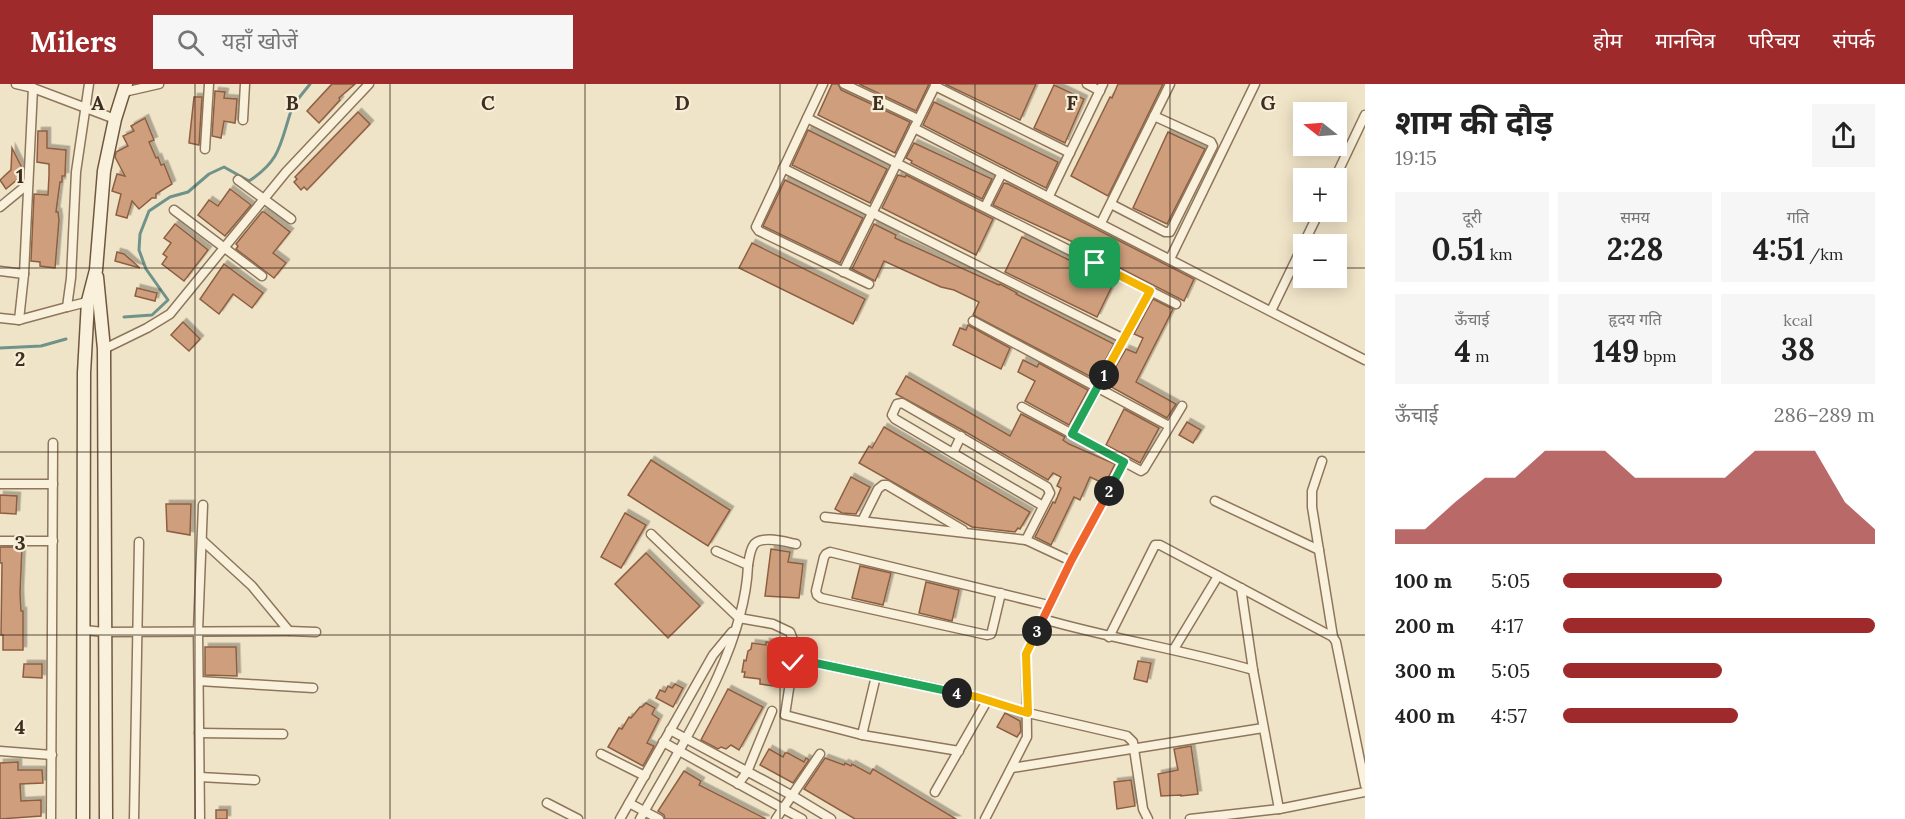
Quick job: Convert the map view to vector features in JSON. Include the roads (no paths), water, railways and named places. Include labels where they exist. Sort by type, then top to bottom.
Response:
[{"type":"street","points":[[16,84],[33,88],[115,119]]},
{"type":"street","points":[[67,307],[71,278],[76,172],[89,84]]},
{"type":"street","points":[[83,819],[84,373],[94,301],[102,184],[115,119],[125,88],[159,84]]},
{"type":"street","points":[[205,149],[209,84]]},
{"type":"street","points":[[243,120],[245,84]]},
{"type":"street","points":[[104,349],[170,314],[286,172],[369,84]]},
{"type":"street","points":[[823,84],[757,223],[757,229],[869,284]]},
{"type":"street","points":[[844,84],[918,119]]},
{"type":"street","points":[[1048,196],[1102,87],[1087,84]]},
{"type":"street","points":[[1101,223],[1170,84]]},
{"type":"street","points":[[1170,259],[1255,84]]},
{"type":"street","points":[[843,272],[935,85],[1070,153]]},
{"type":"street","points":[[20,320],[33,88]]},
{"type":"street","points":[[1340,168],[1365,115]]},
{"type":"street","points":[[1111,204],[1165,232],[1170,232],[1213,146],[1210,142],[1154,116]]},
{"type":"street","points":[[807,118],[1176,304]]},
{"type":"street","points":[[914,128],[1365,360]]},
{"type":"street","points":[[783,168],[1124,339]]},
{"type":"street","points":[[985,207],[1002,173]]},
{"type":"street","points":[[238,180],[291,219]]},
{"type":"street","points":[[0,207],[28,184]]},
{"type":"street","points":[[174,210],[262,276]]},
{"type":"street","points":[[1271,311],[1314,222]]},
{"type":"street","points":[[0,271],[24,273]]},
{"type":"street","points":[[1072,434],[1150,291]]},
{"type":"street","points":[[0,318],[20,320],[94,301]]},
{"type":"street","points":[[94,301],[104,349],[106,819]]},
{"type":"street","points":[[974,321],[1169,426]]},
{"type":"street","points":[[1026,540],[1050,493],[1047,487],[902,403],[894,407],[892,415],[895,419],[1043,506]]},
{"type":"street","points":[[1022,407],[1141,471],[1182,406]]},
{"type":"street","points":[[953,453],[961,436]]},
{"type":"street","points":[[51,819],[53,443]]},
{"type":"street","points":[[1322,461],[1312,491],[1312,507],[1333,637],[1336,642],[1365,785]]},
{"type":"street","points":[[986,819],[1028,737],[1026,654],[1048,605],[1124,462]]},
{"type":"street","points":[[0,484],[53,484]]},
{"type":"street","points":[[862,521],[878,489],[886,485],[967,533]]},
{"type":"street","points":[[1215,501],[1319,550]]},
{"type":"street","points":[[200,819],[198,631],[203,505]]},
{"type":"street","points":[[825,517],[1026,540],[1071,561]]},
{"type":"street","points":[[651,534],[739,621],[783,627],[790,632],[801,660]]},
{"type":"street","points":[[642,815],[715,684],[739,621],[747,565],[753,545],[762,539],[796,544]]},
{"type":"street","points":[[0,540],[53,541]]},
{"type":"street","points":[[203,541],[252,586],[289,632]]},
{"type":"street","points":[[134,819],[139,542]]},
{"type":"street","points":[[1109,637],[1155,544],[1333,637]]},
{"type":"street","points":[[716,551],[747,565]]},
{"type":"street","points":[[1001,593],[991,634],[987,635],[821,598],[816,591],[824,557],[830,552],[1001,593],[1048,605]]},
{"type":"street","points":[[1174,649],[1218,576]]},
{"type":"street","points":[[1241,588],[1263,728],[1279,808]]},
{"type":"street","points":[[1043,619],[1109,637],[1174,649],[1253,670]]},
{"type":"street","points":[[620,819],[713,655],[739,621]]},
{"type":"street","points":[[84,630],[104,632],[316,632]]},
{"type":"street","points":[[959,751],[862,735],[785,715],[793,663],[801,660],[876,676],[1127,736],[1133,742],[1143,809],[1148,819]]},
{"type":"street","points":[[862,735],[876,676]]},
{"type":"street","points":[[199,681],[313,688]]},
{"type":"street","points":[[935,792],[987,701]]},
{"type":"street","points":[[738,784],[747,772],[772,711]]},
{"type":"street","points":[[1012,768],[1263,728]]},
{"type":"street","points":[[670,730],[831,819]]},
{"type":"street","points":[[199,733],[283,734]]},
{"type":"street","points":[[663,742],[802,819]]},
{"type":"street","points":[[0,751],[52,755]]},
{"type":"street","points":[[601,754],[645,776]]},
{"type":"street","points":[[776,819],[820,754]]},
{"type":"street","points":[[200,777],[255,780]]},
{"type":"street","points":[[1190,819],[1279,808],[1365,792]]},
{"type":"street","points":[[547,803],[578,819]]},
{"type":"street","points":[[629,803],[642,815],[659,819]]},
{"type":"waterway","points":[[124,317],[152,315],[168,300],[146,269],[139,250],[140,234],[149,211],[170,197],[188,192],[209,174],[224,167],[249,181],[260,173],[268,166],[278,150],[291,111],[310,84]]},
{"type":"waterway","points":[[0,348],[41,346],[66,339]]}]
